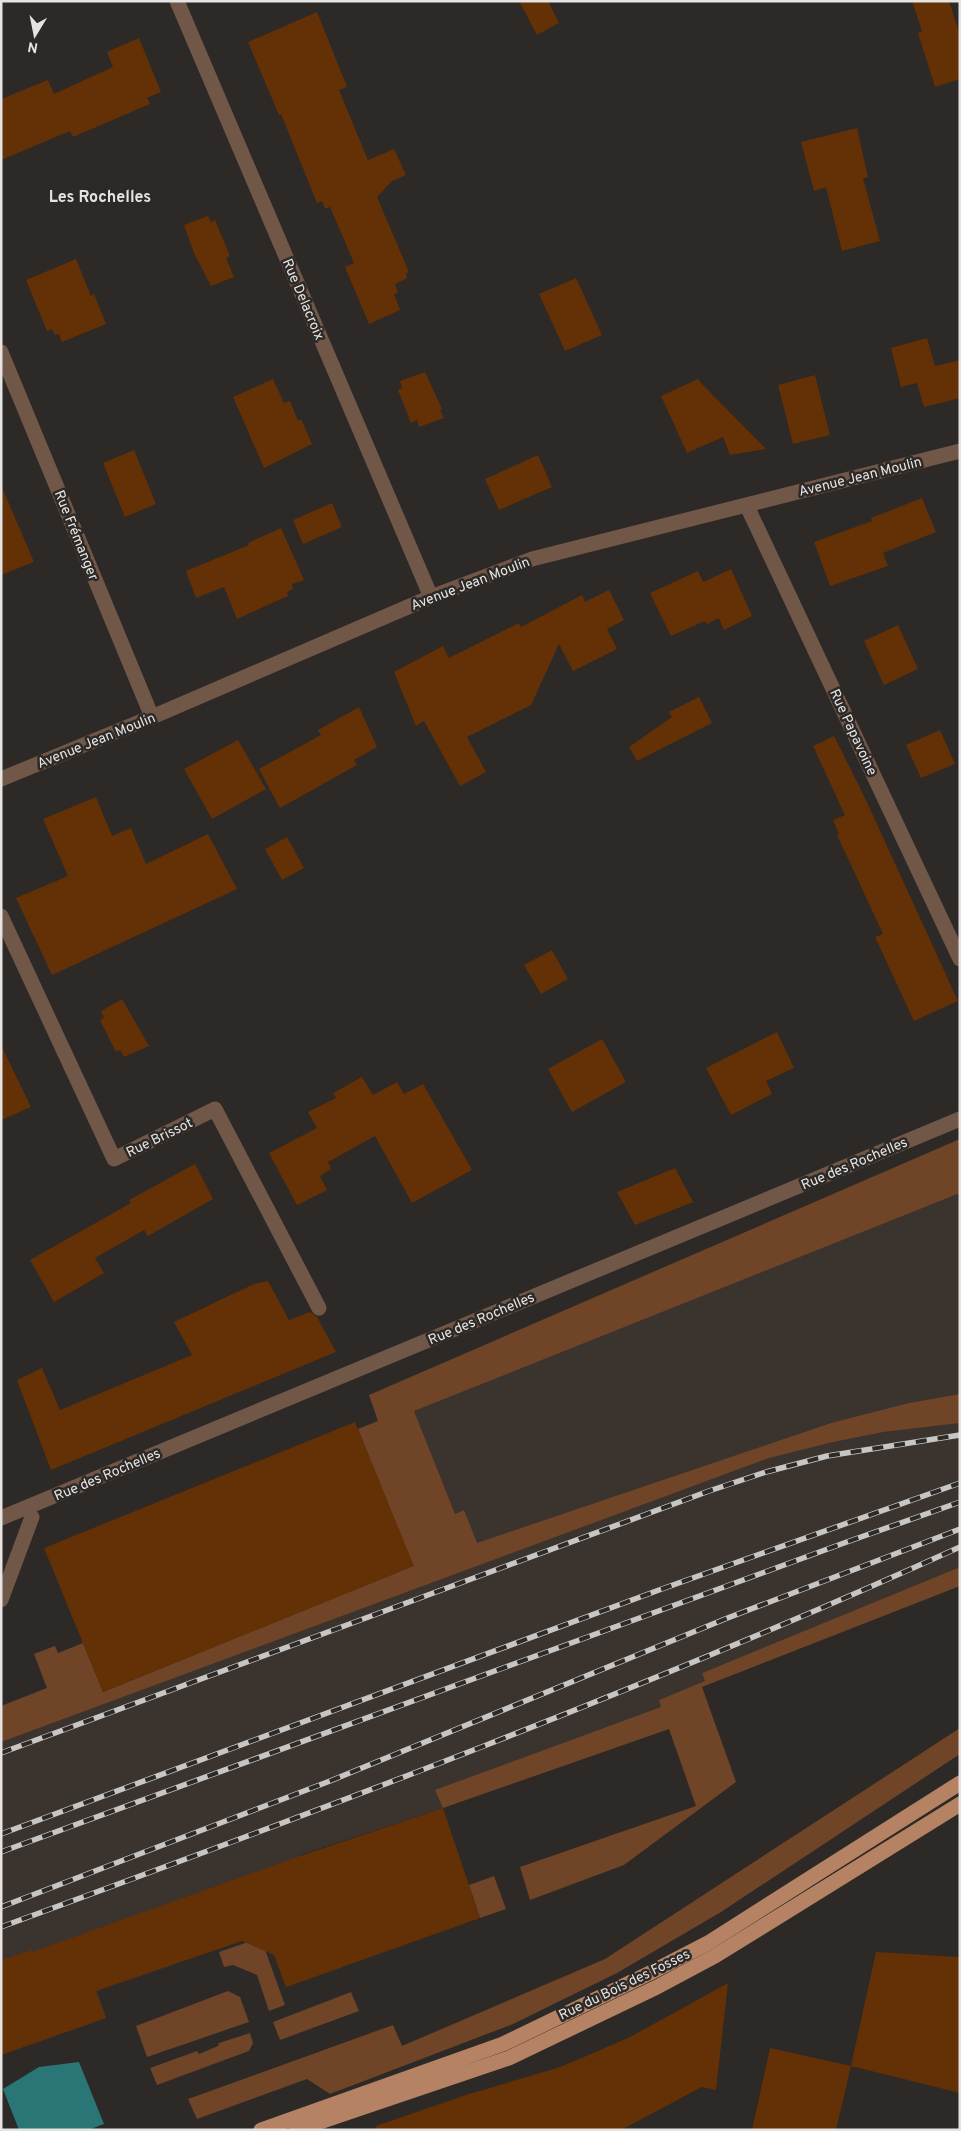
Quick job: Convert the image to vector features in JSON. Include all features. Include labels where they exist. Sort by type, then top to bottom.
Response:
[{"type":"main road","name":"Rue du Bois des Fosses","points":[[262,2130],[503,2044],[650,1973],[708,1943],[960,1783]]},
{"type":"main road","name":"Rue du Bois des Fosses","points":[[296,2130],[509,2058],[657,1987],[715,1956],[960,1804]]},
{"type":"street","name":"Rue Delacroix","points":[[177,1],[431,596]]},
{"type":"street","name":"Rue Frémanger","points":[[1,352],[152,717]]},
{"type":"street","name":"Avenue Jean Moulin","points":[[1,779],[152,717],[431,596],[532,559],[960,451]]},
{"type":"street","name":"Rue Papavoine","points":[[747,506],[960,959]]},
{"type":"street","name":"Rue Brissot","points":[[1,916],[114,1159],[215,1109],[320,1308]]},
{"type":"street","name":"Rue des Rochelles","points":[[1,1518],[960,1119]]},
{"type":"street","points":[[1,1600],[32,1517]]},
{"type":"shaded area","points":[[960,1139],[960,1567],[702,1673],[705,1681],[669,1729],[443,1808],[300,1855],[341,1968],[286,1987],[274,1954],[270,1953],[272,1942],[252,1937],[97,1991],[106,2018],[1,2055],[1,1706],[47,1688],[34,1654],[55,1646],[58,1653],[83,1643],[103,1692],[413,1566],[358,1429],[378,1421],[369,1395]]},
{"type":"shaded area","points":[[960,1139],[960,1193],[414,1411],[455,1514],[464,1510],[477,1543],[831,1423],[909,1403],[960,1394],[960,1423],[883,1432],[769,1458],[1,1742],[1,1706],[47,1688],[34,1654],[55,1646],[58,1653],[83,1643],[103,1692],[413,1566],[358,1429],[378,1421],[369,1395]]},
{"type":"shaded area","points":[[960,1567],[960,1586],[702,1687],[736,1782],[624,1865],[530,1900],[520,1867],[696,1806],[669,1729],[443,1808],[435,1790],[661,1707],[659,1700],[705,1681],[702,1673]]},
{"type":"shaded area","points":[[960,1728],[960,1754],[721,1912],[617,1973],[513,2024],[330,2094],[307,2079],[197,2119],[188,2099],[393,2025],[402,2046],[605,1959]]},
{"type":"shaded area","points":[[494,1876],[506,1909],[480,1918],[469,1885]]},
{"type":"shaded area","points":[[248,1942],[263,1944],[285,2005],[269,2011],[257,1975],[233,1965],[224,1967],[219,1952]]},
{"type":"shaded area","points":[[228,1991],[240,1997],[249,2022],[147,2057],[136,2026]]},
{"type":"shaded area","points":[[351,1992],[359,2011],[280,2040],[273,2022]]},
{"type":"shaded area","points":[[250,2033],[253,2043],[249,2051],[157,2085],[150,2068],[197,2051],[199,2054],[218,2046],[219,2043]]},
{"type":"water","points":[[79,2062],[104,2124],[88,2130],[19,2130],[3,2089],[39,2067]]},
{"type":"building","points":[[519,1],[548,1],[559,23],[537,35]]},
{"type":"building","points":[[912,1],[949,1],[960,35],[960,79],[935,87],[918,33],[922,31]]},
{"type":"building","points":[[317,12],[347,87],[339,90],[368,160],[394,149],[406,175],[392,181],[377,197],[409,272],[406,273],[407,278],[395,284],[398,293],[394,294],[400,310],[369,324],[345,267],[354,263],[330,207],[325,209],[322,201],[317,203],[281,114],[279,115],[248,42]]},
{"type":"building","points":[[139,38],[161,92],[147,98],[150,104],[73,137],[70,131],[1,160],[1,99],[48,80],[54,94],[113,67],[107,52]]},
{"type":"building","points":[[857,128],[868,177],[863,178],[880,241],[842,251],[826,187],[814,191],[801,142]]},
{"type":"building","points":[[208,216],[211,222],[215,220],[230,256],[226,258],[234,277],[211,286],[194,253],[184,225]]},
{"type":"building","points":[[76,259],[91,296],[94,294],[106,324],[62,342],[59,334],[55,335],[52,329],[47,331],[26,280]]},
{"type":"building","points":[[576,278],[602,335],[565,351],[539,294]]},
{"type":"building","points":[[927,338],[935,366],[960,360],[960,398],[924,407],[917,383],[901,387],[891,348]]},
{"type":"building","points":[[425,372],[442,409],[440,410],[444,418],[419,427],[417,420],[411,423],[398,390],[402,388],[400,381]]},
{"type":"building","points":[[815,375],[830,435],[793,444],[778,385]]},
{"type":"building","points":[[273,379],[284,403],[290,401],[298,421],[301,419],[312,444],[264,468],[233,397]]},
{"type":"building","points":[[698,379],[766,449],[730,455],[723,437],[687,453],[661,396]]},
{"type":"building","points":[[134,450],[156,504],[125,517],[103,463]]},
{"type":"building","points":[[538,455],[552,487],[499,510],[485,479]]},
{"type":"building","points":[[1,485],[34,562],[1,575]]},
{"type":"building","points":[[922,498],[936,532],[883,553],[888,566],[830,586],[814,542],[872,521],[871,518]]},
{"type":"building","points":[[332,503],[342,527],[303,544],[293,520]]},
{"type":"building","points":[[281,528],[304,580],[292,584],[293,589],[287,592],[288,596],[237,619],[224,587],[196,598],[186,571],[249,545],[248,543]]},
{"type":"building","points":[[731,569],[752,616],[724,630],[719,618],[707,624],[705,621],[671,636],[650,593],[698,571],[703,582]]},
{"type":"building","points":[[609,590],[624,620],[607,629],[617,649],[573,671],[559,644],[531,705],[467,737],[486,772],[460,786],[424,721],[416,726],[394,672],[443,646],[449,658],[519,623],[521,627],[582,595],[585,602]]},
{"type":"building","points":[[898,625],[918,669],[884,685],[864,641]]},
{"type":"building","points":[[699,697],[712,723],[637,761],[629,747],[672,717],[669,712]]},
{"type":"building","points":[[359,707],[377,747],[354,760],[357,765],[280,808],[259,769],[321,735],[318,730]]},
{"type":"building","points":[[940,730],[955,764],[921,778],[906,745]]},
{"type":"building","points":[[834,736],[865,798],[958,1001],[914,1021],[875,937],[883,934],[837,835],[839,834],[833,820],[845,815],[813,746]]},
{"type":"building","points":[[238,740],[266,789],[212,819],[184,769]]},
{"type":"building","points":[[96,797],[112,836],[131,828],[146,864],[208,834],[237,889],[52,975],[16,898],[68,876],[43,819]]},
{"type":"building","points":[[287,837],[304,868],[282,880],[265,849]]},
{"type":"building","points":[[552,950],[568,979],[541,994],[524,965]]},
{"type":"building","points":[[122,999],[149,1046],[124,1057],[120,1050],[116,1052],[100,1020],[104,1018],[101,1011]]},
{"type":"building","points":[[777,1032],[794,1068],[766,1081],[772,1094],[731,1115],[706,1068]]},
{"type":"building","points":[[602,1039],[626,1082],[572,1112],[548,1069]]},
{"type":"building","points":[[1,1045],[31,1107],[1,1120]]},
{"type":"building","points":[[362,1077],[373,1095],[397,1082],[404,1094],[423,1084],[472,1170],[412,1203],[375,1136],[328,1162],[331,1169],[320,1176],[327,1190],[297,1205],[269,1153],[317,1128],[308,1112],[336,1098],[333,1093]]},
{"type":"building","points":[[195,1164],[213,1199],[148,1236],[144,1230],[95,1258],[104,1273],[54,1302],[30,1260],[131,1203],[129,1200]]},
{"type":"building","points":[[675,1168],[693,1202],[635,1225],[617,1192]]},
{"type":"building","points":[[268,1281],[289,1320],[310,1312],[317,1317],[336,1352],[51,1470],[17,1380],[42,1368],[60,1410],[192,1355],[174,1322],[254,1284]]},
{"type":"building","points":[[355,1422],[414,1566],[103,1692],[44,1548]]},
{"type":"building","points":[[443,1808],[480,1918],[286,1987],[274,1955],[242,1941],[96,1991],[106,2018],[1,2055],[1,1960],[32,1950],[32,1952],[300,1856]]},
{"type":"building","points":[[876,1952],[960,1957],[960,2093],[851,2066]]},
{"type":"building","points":[[728,1983],[716,2090],[702,2087],[621,2130],[377,2130],[376,2126],[466,2095],[560,2067],[630,2037]]},
{"type":"building","points":[[770,2048],[851,2066],[836,2130],[752,2130]]},
{"type":"railway","points":[[1,1753],[709,1491],[766,1472],[827,1456],[960,1435]]},
{"type":"railway","points":[[1,1834],[659,1590],[960,1483]]},
{"type":"railway","points":[[1,1852],[960,1502]]},
{"type":"railway","points":[[1,1907],[330,1781],[725,1619],[960,1529]]},
{"type":"railway","points":[[1,1927],[243,1838],[604,1699],[723,1650],[960,1547]]},
{"type":"district","name":"Les Rochelles","points":[[100,196]]}]
